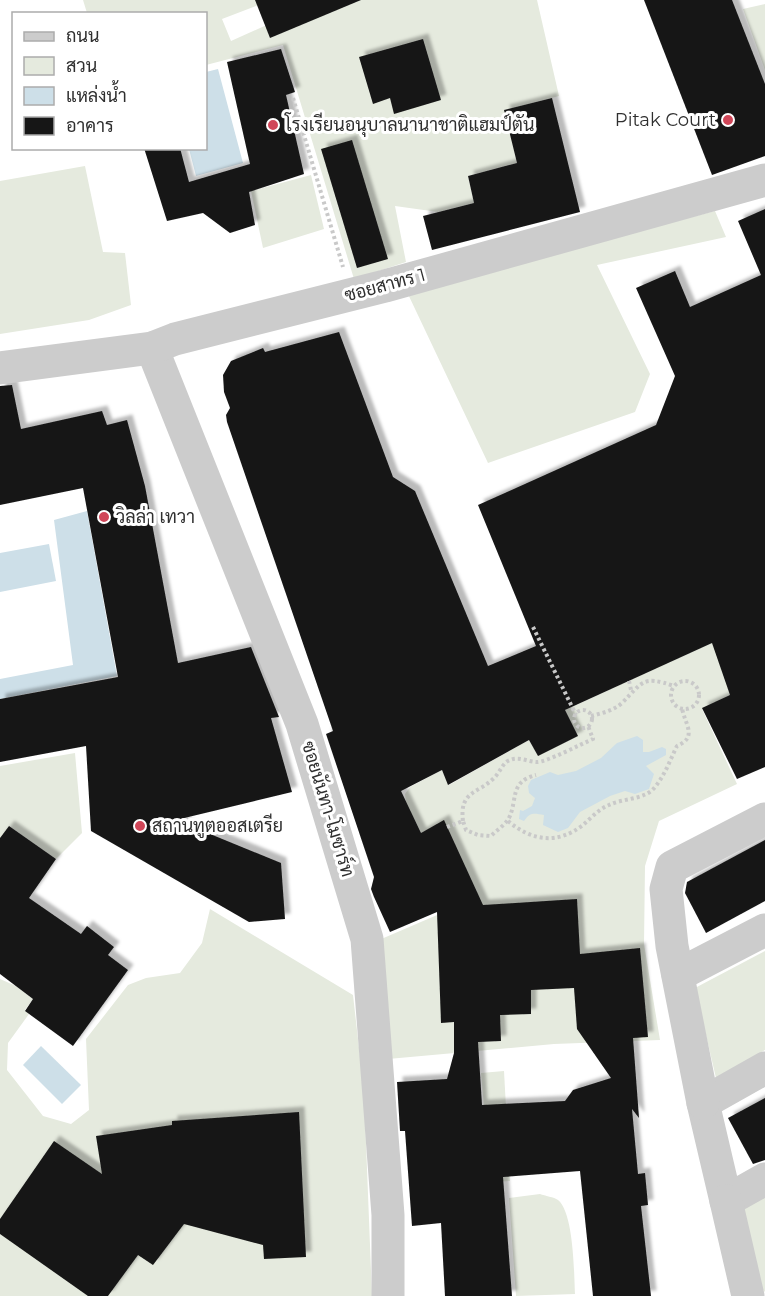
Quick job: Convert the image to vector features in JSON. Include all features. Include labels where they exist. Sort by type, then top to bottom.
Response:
[{"type":"street","name":"ซอยสาทร 1","points":[[0,368],[152,348],[175,339],[352,294],[765,180]]},
{"type":"street","name":"ซอยนันทา-โมซาร์ท","points":[[152,348],[302,724],[367,939],[388,1215],[388,1296]]},
{"type":"street","points":[[748,1296],[703,1103],[672,946],[666,889],[672,867],[765,819]]},
{"type":"street","points":[[678,975],[765,930]]},
{"type":"street","points":[[703,1103],[765,1068]]},
{"type":"street","points":[[726,1201],[765,1179]]},
{"type":"path","points":[[293,98],[352,294]]},
{"type":"path","points":[[533,627],[576,715]]},
{"type":"path","points":[[591,716],[608,712],[621,704],[632,691],[646,682],[654,680],[674,686]]},
{"type":"path","points":[[630,681],[632,691]]},
{"type":"path","points":[[508,821],[518,829],[531,834],[555,839],[571,834],[606,806],[623,799],[638,797],[654,789],[677,746],[685,743],[688,738],[688,723],[682,708],[672,700],[674,686],[686,681],[698,688],[698,702],[691,708],[682,708]]},
{"type":"path","points":[[583,710],[588,712],[591,722],[582,728],[574,720],[576,715],[583,710]]},
{"type":"path","points":[[536,775],[520,782],[508,821],[491,836],[478,835],[466,830],[462,821],[461,808],[467,797],[493,780],[505,762],[520,759],[539,762],[593,739],[588,726]]},
{"type":"path","points":[[447,827],[462,821]]},
{"type":"green space","points":[[83,0],[272,0],[222,19],[231,41],[322,0],[537,0],[559,96],[505,110],[517,163],[468,176],[474,203],[438,212],[395,206],[406,262],[354,279],[283,45],[207,65],[207,12],[87,12]]},
{"type":"green space","points":[[765,4],[765,70],[743,9]]},
{"type":"green space","points":[[85,166],[103,252],[125,253],[131,305],[89,320],[0,334],[0,181]]},
{"type":"green space","points":[[311,175],[324,229],[263,248],[251,191]]},
{"type":"green space","points":[[715,211],[726,237],[597,265],[650,374],[635,412],[488,463],[407,292]]},
{"type":"green space","points":[[722,638],[726,682],[730,695],[702,709],[737,784],[659,821],[645,866],[644,944],[660,1040],[554,1044],[388,1059],[379,940],[479,897],[444,821],[421,833],[406,802],[405,794],[410,787],[442,770],[449,785],[529,740],[538,755],[578,736],[565,710]]},
{"type":"green space","points":[[75,753],[82,833],[56,859],[9,826],[0,839],[0,766]]},
{"type":"green space","points":[[210,909],[353,995],[364,1092],[372,1296],[0,1296],[0,979],[16,986],[33,999],[25,1010],[29,1014],[8,1043],[7,1070],[43,1116],[71,1124],[89,1110],[86,1039],[128,985],[146,978],[180,973],[202,943]]},
{"type":"green space","points":[[765,951],[765,1050],[716,1078],[695,988]]},
{"type":"green space","points":[[504,1071],[510,1181],[495,1182],[486,1129],[481,1073]]},
{"type":"green space","points":[[765,1193],[765,1292],[753,1280],[735,1215]]},
{"type":"green space","points":[[540,1194],[558,1200],[567,1217],[572,1244],[575,1294],[516,1296],[509,1198]]},
{"type":"water","points":[[218,69],[243,163],[196,176],[189,150],[207,150],[207,72]]},
{"type":"water","points":[[87,511],[117,676],[0,699],[0,679],[73,665],[54,520]]},
{"type":"water","points":[[49,544],[56,581],[0,592],[0,553]]},
{"type":"water","points":[[637,736],[643,740],[643,752],[662,747],[666,749],[666,755],[646,766],[654,774],[649,789],[635,794],[625,791],[610,796],[580,812],[568,828],[558,832],[543,825],[544,815],[533,814],[524,821],[519,819],[520,810],[523,811],[532,806],[535,798],[529,793],[528,786],[531,780],[550,772],[558,775],[576,771],[601,758],[617,743]]},
{"type":"water","points":[[41,1046],[81,1085],[62,1104],[23,1065]]},
{"type":"building","points":[[255,0],[361,0],[270,38]]},
{"type":"building","name":"Pitak Court","points":[[644,0],[732,0],[765,84],[765,156],[712,175]]},
{"type":"building","points":[[423,39],[441,100],[394,114],[390,98],[373,104],[359,57]]},
{"type":"building","points":[[281,49],[295,92],[286,95],[304,174],[249,192],[255,225],[230,233],[203,213],[167,221],[145,150],[181,150],[189,182],[250,164],[227,62]]},
{"type":"building","points":[[552,98],[580,212],[432,250],[423,216],[474,203],[468,176],[517,163],[504,110]]},
{"type":"building","points":[[352,140],[388,259],[357,268],[321,149]]},
{"type":"building","points":[[765,209],[765,767],[737,779],[702,708],[730,695],[712,643],[565,710],[578,736],[538,756],[529,740],[448,785],[442,770],[401,791],[421,833],[444,820],[483,905],[577,899],[580,954],[640,948],[648,1037],[633,1038],[639,1118],[632,1109],[638,1174],[645,1173],[648,1205],[641,1206],[651,1296],[593,1296],[580,1171],[503,1177],[512,1296],[445,1296],[441,1223],[412,1226],[405,1131],[400,1131],[397,1082],[447,1079],[454,1053],[454,1022],[441,1023],[437,912],[390,932],[374,897],[371,889],[374,877],[326,734],[333,731],[227,422],[226,415],[230,408],[224,392],[223,375],[231,361],[263,348],[265,352],[339,332],[393,477],[415,491],[488,666],[536,646],[478,505],[656,425],[675,376],[636,288],[675,271],[690,307],[761,275],[738,221]],"holes":[[[574,988],[577,1029],[611,1078],[573,1090],[565,1101],[482,1105],[478,1042],[501,1041],[500,1015],[531,1014],[531,990]]]},
{"type":"building","points":[[12,385],[21,429],[102,411],[107,425],[127,420],[145,486],[178,663],[251,647],[279,717],[271,718],[292,792],[176,820],[281,863],[285,919],[249,922],[91,831],[86,746],[0,762],[0,699],[118,677],[83,488],[0,505],[0,386]]},
{"type":"building","points":[[9,826],[56,859],[29,898],[81,934],[87,926],[114,947],[108,955],[128,970],[73,1046],[25,1011],[33,999],[0,974],[0,838]]},
{"type":"building","points":[[765,840],[765,901],[706,933],[685,893],[687,882]]},
{"type":"building","points":[[765,1098],[765,1160],[753,1164],[728,1118]]},
{"type":"building","points":[[299,1112],[306,1257],[264,1259],[263,1245],[184,1224],[153,1265],[138,1255],[108,1296],[88,1296],[0,1234],[0,1219],[54,1141],[102,1174],[96,1136],[172,1125],[172,1121]]},
{"type":"place","name":"Pitak Court","points":[[728,120]]},
{"type":"place","name":"โรงเรียนอนุบาลนานาชาติแฮมป์ตัน","points":[[273,125]]},
{"type":"place","name":"วิลล่า เทวา","points":[[104,517]]},
{"type":"place","name":"สถานทูตออสเตรีย","points":[[140,826]]}]
